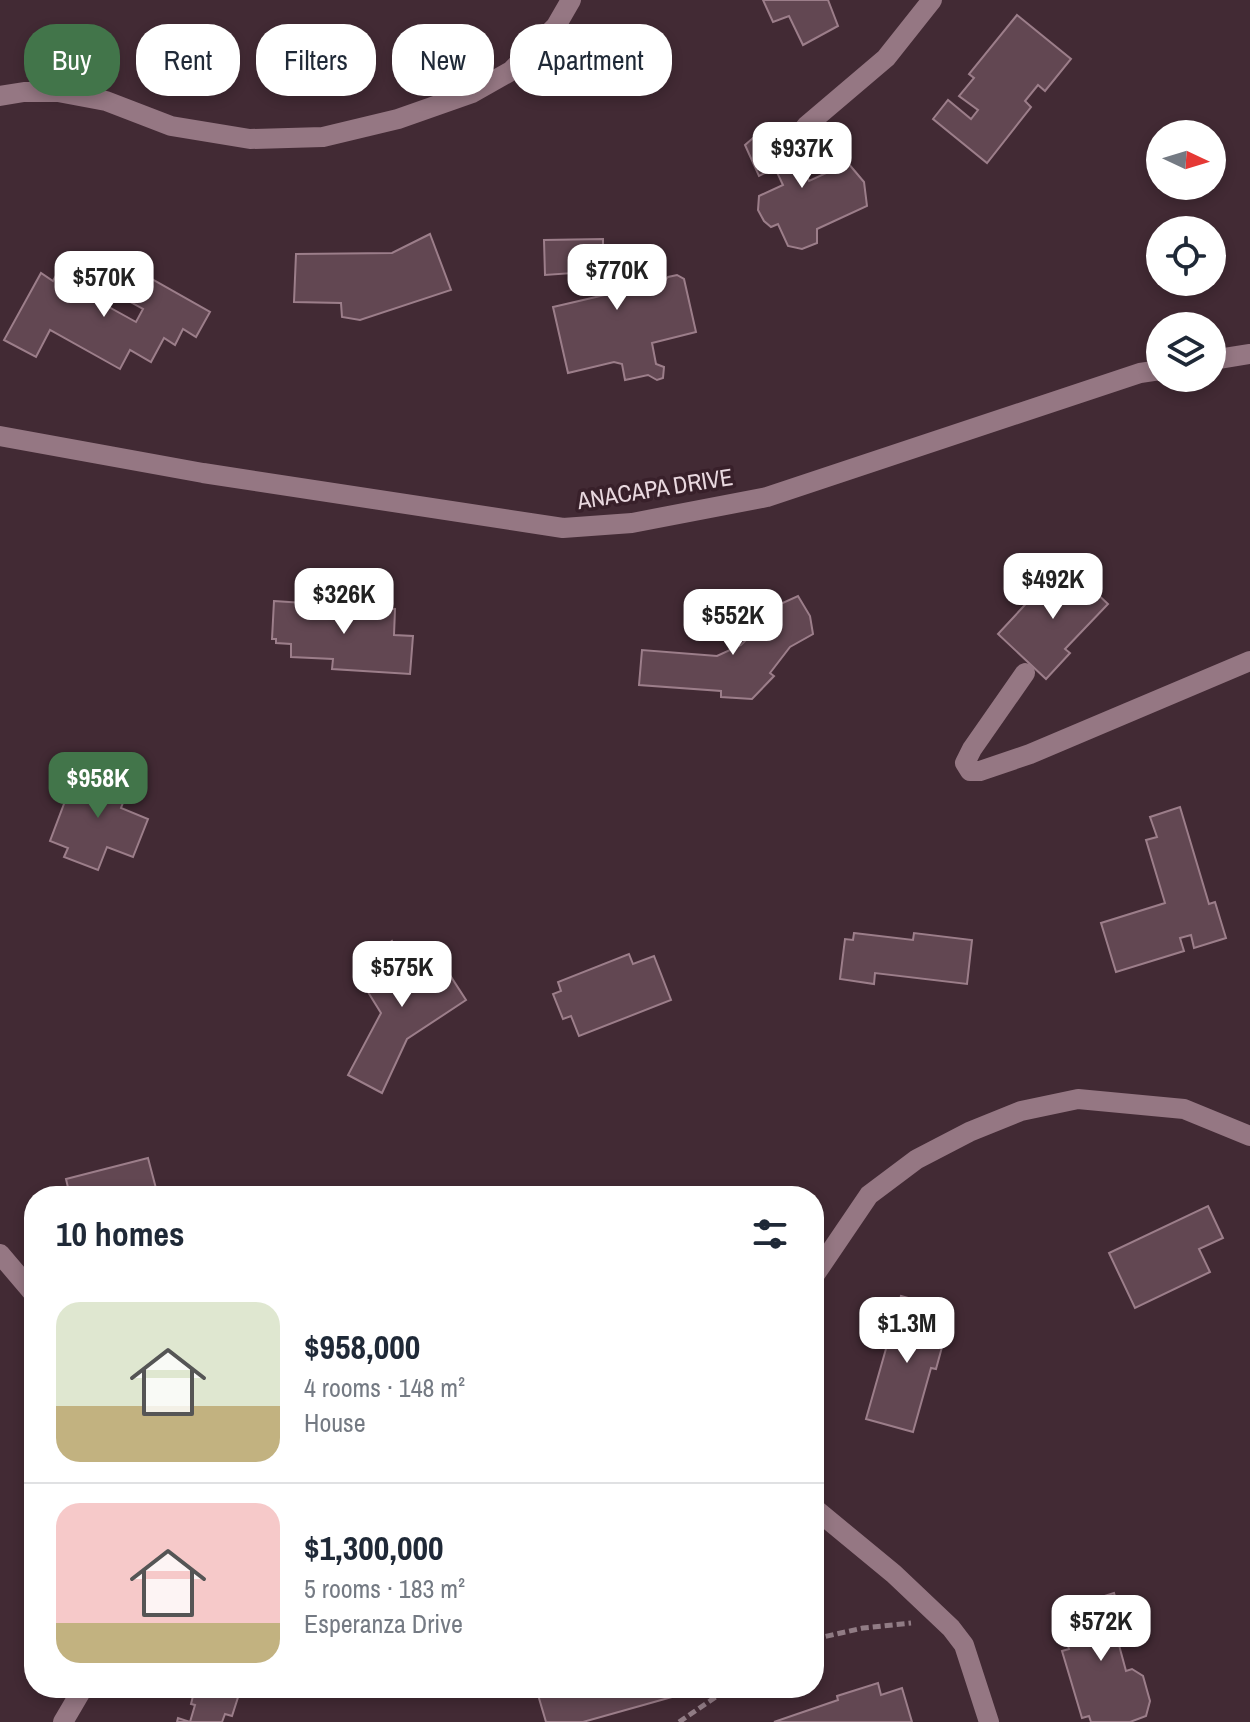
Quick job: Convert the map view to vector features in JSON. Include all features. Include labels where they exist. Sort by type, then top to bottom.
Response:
[{"type":"street","points":[[0,96],[58,92],[106,101],[171,126],[250,139],[323,137],[398,119],[472,93],[511,71],[556,26],[571,0]]},
{"type":"street","points":[[806,126],[886,58],[932,0]]},
{"type":"street","points":[[1226,358],[1250,354]]},
{"type":"street","name":"ANACAPA DRIVE","points":[[0,436],[203,473],[563,528],[632,523],[767,497],[1146,372]]},
{"type":"street","points":[[1025,673],[972,749],[965,763],[970,771],[980,771],[1030,754],[1250,661]]},
{"type":"street","points":[[824,1261],[869,1195],[917,1159],[969,1132],[1021,1111],[1078,1099],[1184,1109],[1250,1136]]},
{"type":"street","points":[[0,1254],[24,1282]]},
{"type":"street","points":[[824,1516],[894,1574],[951,1628],[964,1645],[989,1722]]},
{"type":"street","points":[[63,1722],[77,1698]]},
{"type":"path","points":[[824,1637],[863,1628],[911,1623],[951,1628]]},
{"type":"path","points":[[679,1722],[714,1698]]},
{"type":"building","points":[[763,0],[828,0],[838,26],[803,45],[789,16],[773,22]]},
{"type":"building","points":[[1017,15],[1071,59],[1045,91],[1038,85],[1025,101],[1031,107],[987,163],[933,119],[948,100],[971,119],[978,110],[959,96],[974,78],[969,74]]},
{"type":"building","points":[[784,126],[809,181],[848,163],[864,182],[867,206],[817,229],[817,243],[802,249],[788,246],[778,224],[771,227],[764,221],[758,210],[759,196],[783,185],[775,168],[759,176],[745,145],[760,132]]},
{"type":"building","points":[[430,234],[451,290],[360,320],[342,317],[341,303],[294,302],[296,254],[392,253]]},
{"type":"building","points":[[603,239],[603,254],[611,254],[630,286],[643,282],[641,276],[662,271],[664,282],[668,277],[677,275],[684,279],[696,332],[652,343],[656,364],[664,367],[663,378],[657,380],[648,375],[625,380],[622,364],[614,362],[568,373],[553,307],[613,293],[601,271],[545,275],[544,240]]},
{"type":"building","points":[[59,270],[104,294],[100,302],[136,322],[143,309],[127,300],[141,273],[210,312],[196,337],[183,329],[175,345],[164,338],[151,362],[130,350],[120,369],[50,330],[36,357],[4,340],[41,273],[53,281]]},
{"type":"building","points":[[1062,565],[1108,604],[1065,649],[1070,653],[1046,679],[998,634]]},
{"type":"building","points":[[798,596],[810,616],[813,634],[790,647],[770,673],[774,676],[752,699],[721,697],[721,691],[639,685],[642,650],[717,656],[741,645],[751,635],[760,624],[756,615]]},
{"type":"building","points":[[274,601],[395,609],[394,635],[413,636],[410,674],[332,669],[333,659],[291,657],[291,644],[276,643],[276,639],[272,639]]},
{"type":"building","points":[[104,763],[127,771],[119,792],[126,795],[121,808],[148,819],[133,857],[107,847],[98,870],[64,857],[68,848],[50,841],[70,788],[84,793],[94,768],[101,770]]},
{"type":"building","points":[[1180,807],[1209,904],[1215,902],[1226,938],[1194,948],[1191,935],[1180,938],[1184,951],[1116,972],[1101,923],[1165,903],[1146,840],[1157,837],[1150,817]]},
{"type":"building","points":[[854,933],[913,940],[914,933],[972,940],[967,984],[875,973],[874,984],[840,979],[845,939],[853,940]]},
{"type":"building","points":[[392,941],[408,965],[433,949],[466,1000],[407,1039],[382,1093],[348,1075],[381,1013],[368,992],[378,986],[362,961]]},
{"type":"building","points":[[629,954],[633,964],[654,956],[671,1000],[579,1036],[571,1016],[563,1019],[553,994],[561,991],[558,982]]},
{"type":"building","points":[[148,1158],[155,1186],[68,1186],[66,1179]]},
{"type":"building","points":[[1208,1206],[1223,1238],[1199,1249],[1210,1272],[1135,1308],[1109,1253]]},
{"type":"building","points":[[901,1296],[940,1307],[933,1332],[945,1336],[936,1369],[931,1368],[913,1432],[866,1419]]},
{"type":"building","points":[[1114,1593],[1126,1631],[1116,1634],[1126,1671],[1132,1669],[1143,1676],[1150,1701],[1146,1716],[1130,1722],[1091,1722],[1089,1716],[1082,1718],[1062,1651],[1069,1649],[1057,1611]]},
{"type":"building","points":[[878,1683],[881,1695],[902,1688],[912,1722],[774,1722],[838,1700],[837,1696]]},
{"type":"building","points":[[192,1698],[238,1698],[232,1716],[225,1714],[222,1722],[190,1722],[195,1705],[191,1704]]},
{"type":"building","points":[[539,1698],[668,1698],[583,1722],[546,1722]]}]
